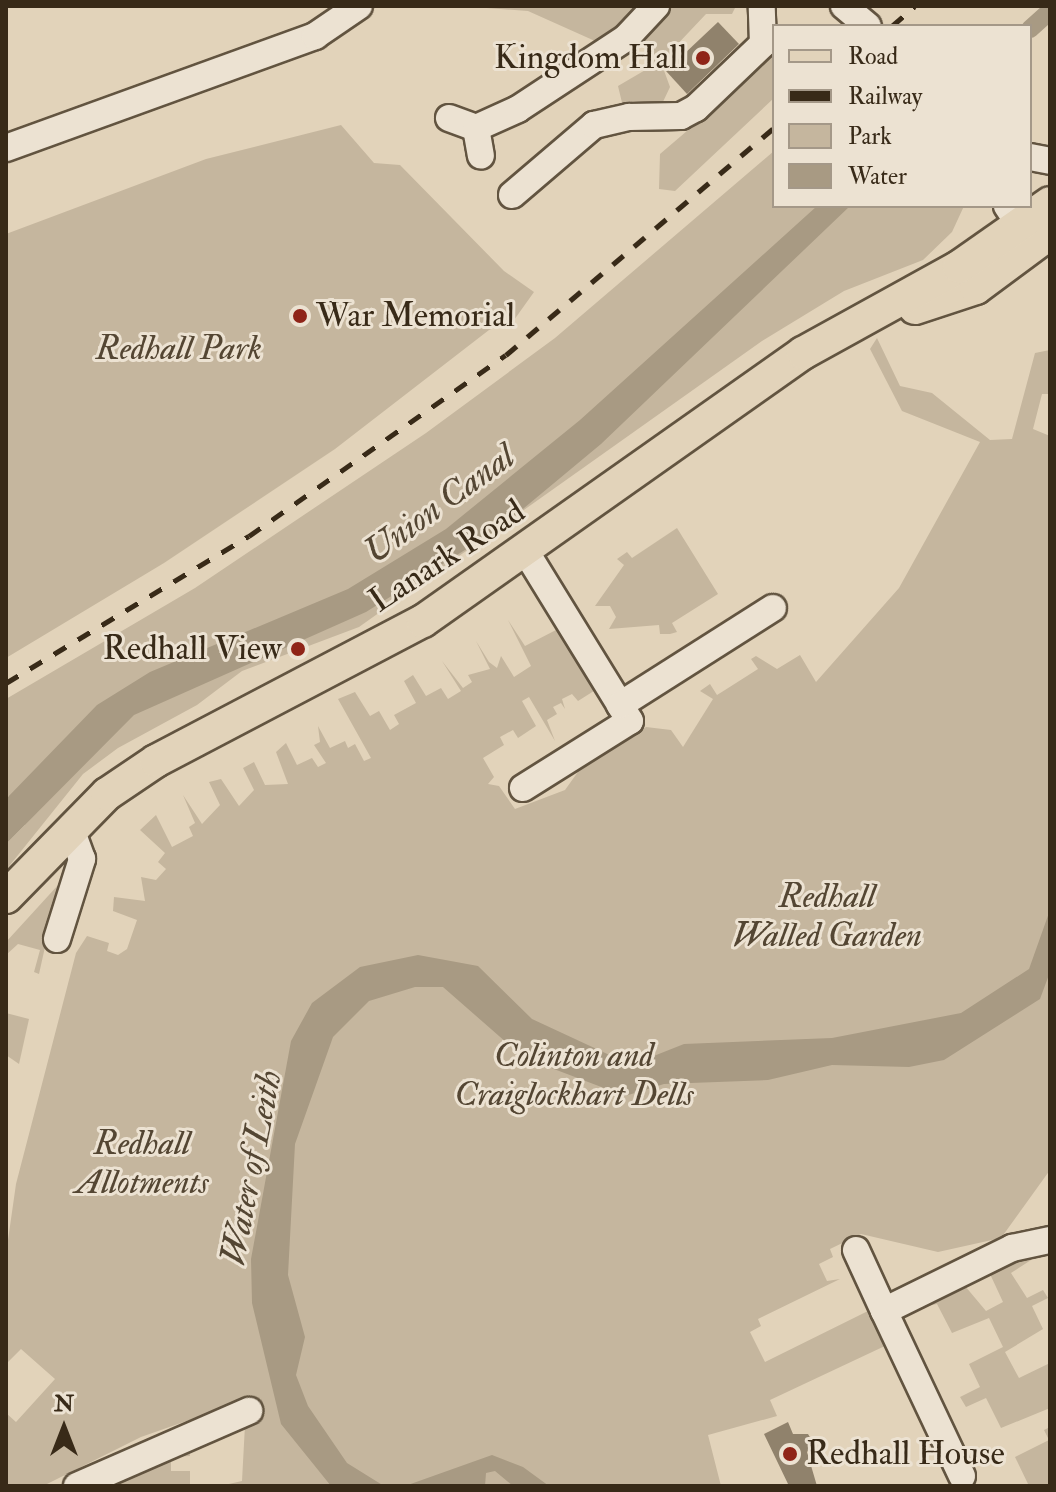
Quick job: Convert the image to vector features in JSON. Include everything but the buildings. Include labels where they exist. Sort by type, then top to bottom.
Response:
[{"type":"main road","name":"Lanark Road","points":[[6,897],[71,829],[156,761],[423,621],[526,552],[752,387],[1035,221]]},
{"type":"street","points":[[6,148],[315,36],[359,6]]},
{"type":"street","points":[[449,118],[476,128],[518,109],[626,38],[656,6]]},
{"type":"street","points":[[512,195],[594,125],[629,117],[681,116],[696,108],[763,44],[762,6]]},
{"type":"street","points":[[844,6],[866,24]]},
{"type":"street","points":[[476,128],[481,156]]},
{"type":"street","points":[[523,788],[550,780],[630,721],[526,552]]},
{"type":"street","points":[[620,705],[773,608]]},
{"type":"street","points":[[57,939],[82,859],[71,829]]},
{"type":"street","points":[[884,1311],[1028,1242],[1050,1240]]},
{"type":"street","points":[[856,1250],[949,1462]]},
{"type":"street","points":[[77,1486],[249,1411]]},
{"type":"green space","points":[[460,6],[736,6],[732,14],[706,14],[672,50],[662,65],[670,87],[661,106],[624,111],[618,86],[647,69],[645,46],[633,38],[595,41],[528,11]]},
{"type":"green space","points":[[772,50],[772,100],[675,191],[659,189],[660,154],[763,66]]},
{"type":"green space","name":"Redhall Park","points":[[341,125],[374,163],[400,165],[504,271],[534,292],[514,320],[489,330],[335,449],[164,563],[6,658],[6,234],[206,159]]},
{"type":"green space","points":[[772,153],[772,208],[963,208],[952,232],[923,260],[844,291],[762,341],[359,627],[242,671],[197,705],[118,748],[83,774],[6,870],[6,844],[25,825],[6,792],[6,699],[195,588],[426,433],[555,338]]},
{"type":"green space","name":"Colinton and Craiglockhart Dells","points":[[877,338],[900,386],[932,393],[990,440],[1012,439],[1035,353],[1050,350],[1050,394],[1042,394],[1033,429],[1050,436],[1050,1170],[1001,1238],[938,1252],[861,1234],[830,1249],[833,1257],[819,1264],[827,1281],[840,1279],[758,1319],[761,1326],[750,1332],[765,1362],[870,1310],[887,1345],[770,1400],[777,1416],[708,1435],[721,1486],[220,1486],[242,1481],[245,1425],[232,1405],[141,1437],[43,1486],[6,1486],[6,1413],[16,1422],[55,1379],[21,1349],[6,1364],[6,1254],[16,1184],[76,953],[87,936],[109,943],[107,951],[118,955],[127,949],[137,920],[113,911],[114,897],[145,901],[141,877],[156,880],[166,869],[158,862],[165,853],[140,830],[156,815],[172,847],[193,836],[189,827],[195,823],[183,795],[202,824],[220,805],[209,782],[221,779],[239,806],[254,790],[243,768],[254,762],[265,785],[288,784],[276,752],[286,743],[297,765],[312,758],[318,767],[326,763],[314,745],[320,742],[318,726],[330,748],[345,741],[348,748],[355,744],[364,761],[371,758],[338,699],[355,692],[370,716],[379,711],[390,730],[399,724],[394,715],[416,703],[404,681],[413,675],[426,696],[441,688],[448,699],[461,691],[442,661],[463,688],[472,682],[468,675],[490,669],[476,641],[489,662],[497,668],[501,656],[514,677],[531,666],[508,620],[525,646],[556,630],[552,615],[597,689],[578,701],[572,694],[562,699],[565,709],[561,703],[553,707],[557,714],[547,720],[555,741],[529,697],[522,701],[536,726],[518,738],[513,730],[500,737],[504,745],[483,758],[494,777],[488,784],[499,786],[515,809],[565,790],[580,769],[646,727],[671,730],[683,747],[713,699],[700,691],[710,684],[717,695],[725,690],[758,669],[751,659],[756,656],[777,669],[800,655],[816,682],[899,588],[980,442],[902,411],[870,349]]},
{"type":"green space","points":[[677,528],[718,594],[672,623],[677,632],[660,634],[659,625],[609,629],[616,617],[610,606],[595,606],[624,565],[617,559],[627,552],[632,558]]},
{"type":"green space","points":[[59,884],[39,974],[34,972],[40,950],[18,944],[6,955],[6,942]]},
{"type":"green space","points":[[6,1013],[29,1019],[19,1064],[6,1055]]},
{"type":"green space","points":[[1029,1255],[1031,1260],[1011,1273],[1027,1298],[1043,1290],[1048,1298],[1032,1306],[1043,1329],[1005,1352],[1019,1378],[1050,1363],[1050,1408],[1001,1428],[986,1398],[966,1407],[960,1397],[980,1387],[969,1364],[1003,1347],[989,1318],[952,1333],[937,1304],[922,1307],[965,1286],[986,1311],[1003,1302],[990,1274]]},
{"type":"green space","points":[[1050,1427],[1050,1486],[1029,1486],[1015,1457],[1049,1440],[1044,1430]]},
{"type":"green space","points":[[189,1443],[190,1456],[171,1457],[171,1471],[190,1471],[190,1485],[92,1486]]},
{"type":"water","points":[[815,208],[848,208],[601,444],[500,528],[366,612],[134,715],[6,844],[6,799],[97,705],[150,672],[348,589],[446,529],[580,420]]},
{"type":"water","points":[[1050,910],[1050,972],[1040,999],[944,1060],[909,1067],[832,1065],[768,1080],[664,1084],[625,1096],[546,1066],[507,1043],[443,987],[415,987],[369,1001],[333,1037],[295,1144],[288,1275],[305,1337],[296,1375],[308,1406],[347,1463],[384,1486],[331,1486],[281,1424],[252,1303],[251,1259],[291,1041],[312,1003],[360,967],[418,955],[478,966],[532,1019],[631,1065],[684,1044],[832,1038],[961,1013],[1029,969]]},
{"type":"water","points":[[492,1455],[523,1467],[549,1486],[513,1486],[495,1471],[486,1473],[485,1486],[405,1486]]},
{"type":"waterway","name":"Union Canal","points":[[1032,27],[1050,11]]},
{"type":"railway","points":[[894,24],[915,6]]},
{"type":"railway","points":[[6,683],[249,536],[506,355],[772,130]]},
{"type":"place","name":"Kingdom Hall","points":[[703,58]]},
{"type":"place","name":"War Memorial","points":[[300,316]]},
{"type":"place","name":"Redhall View","points":[[298,649]]},
{"type":"place","name":"Redhall House","points":[[790,1454]]},
{"type":"park label","name":"Redhall Walled Garden","points":[[827,916]]},
{"type":"park label","name":"Redhall Allotments","points":[[142,1162]]},
{"type":"water label","name":"Water of Leith","points":[[251,1168]]}]
